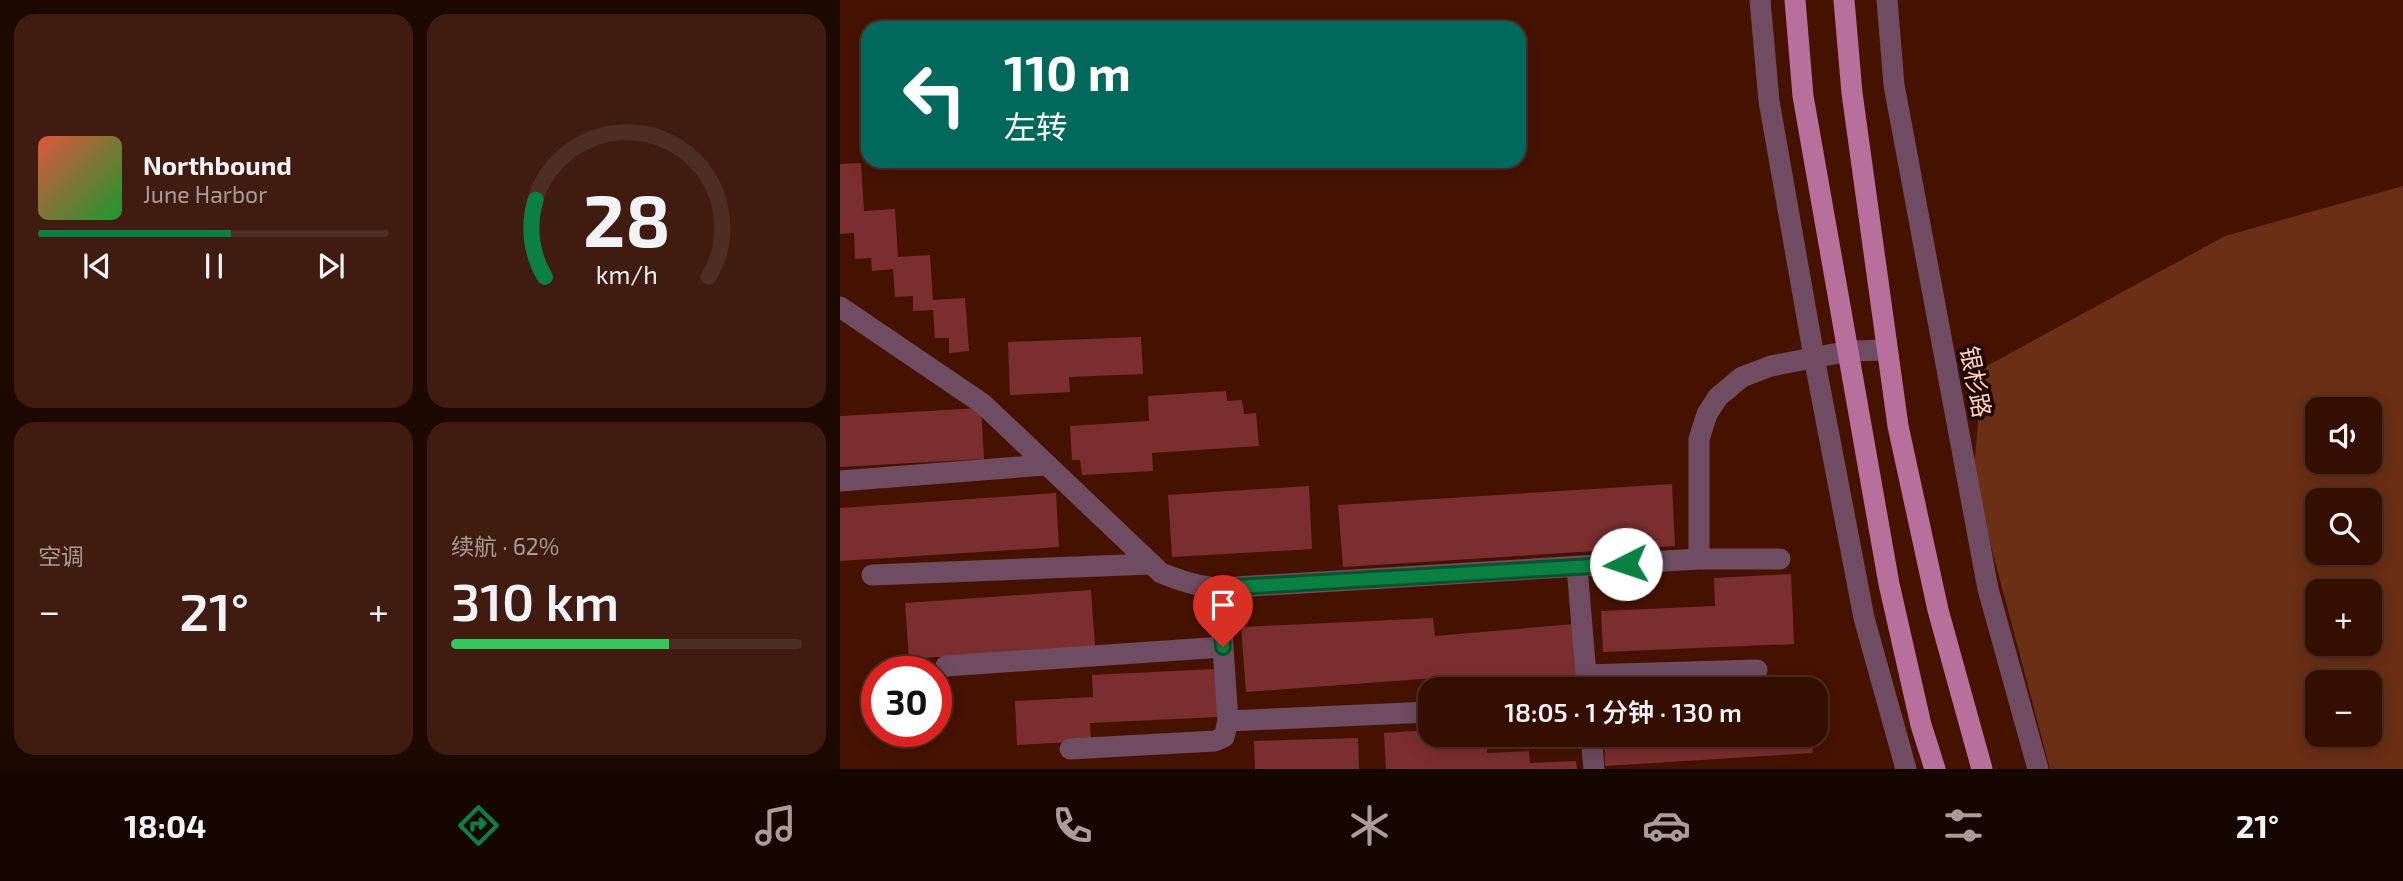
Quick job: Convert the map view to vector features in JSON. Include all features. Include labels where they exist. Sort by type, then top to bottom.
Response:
[{"type":"main road","points":[[1795,0],[1803,96],[1889,584],[1935,769]]},
{"type":"main road","points":[[1844,0],[1852,93],[1898,426],[1933,583],[1982,769]]},
{"type":"street","points":[[1760,0],[1769,101],[1814,357],[1864,618],[1906,769]]},
{"type":"street","name":"银杉路","points":[[1887,0],[1894,85],[1982,562],[2038,769]]},
{"type":"street","points":[[840,307],[983,404],[1161,573],[1186,583],[1219,588],[1699,559],[1780,559]]},
{"type":"street","points":[[1699,559],[1699,439],[1707,414],[1718,397],[1742,377],[1771,366],[1849,351],[1887,349]]},
{"type":"street","points":[[840,481],[1045,465]]},
{"type":"street","points":[[872,575],[1152,564]]},
{"type":"street","points":[[1577,567],[1587,677]]},
{"type":"street","points":[[1070,749],[1215,741],[1224,737],[1228,721],[1219,588]]},
{"type":"street","points":[[952,666],[1223,647]]},
{"type":"street","points":[[1658,677],[1757,670]]},
{"type":"street","points":[[1228,721],[1418,713]]},
{"type":"street","points":[[1592,747],[1594,769]]},
{"type":"shaded area","points":[[2403,186],[2403,769],[2050,769],[1973,478],[1983,368],[2225,236]]},
{"type":"building","points":[[861,163],[864,211],[895,209],[898,257],[930,255],[933,300],[965,298],[969,351],[949,353],[949,338],[935,338],[933,310],[913,311],[913,296],[895,297],[893,269],[872,271],[871,258],[855,259],[854,233],[840,234],[840,164]]},
{"type":"building","points":[[1141,337],[1143,374],[1069,377],[1070,392],[1010,395],[1008,342]]},
{"type":"building","points":[[1226,391],[1227,401],[1242,400],[1244,414],[1256,413],[1259,446],[1152,453],[1153,471],[1082,475],[1080,460],[1072,460],[1070,426],[1149,421],[1148,396]]},
{"type":"building","points":[[981,408],[984,459],[840,467],[840,416]]},
{"type":"building","points":[[1672,484],[1675,546],[1343,567],[1338,505]]},
{"type":"building","points":[[1309,486],[1312,549],[1172,557],[1168,495]]},
{"type":"building","points":[[1056,493],[1059,547],[840,561],[840,508]]},
{"type":"building","points":[[1791,574],[1794,644],[1603,652],[1601,611],[1715,606],[1714,578]]},
{"type":"building","points":[[1091,590],[1095,646],[952,656],[909,656],[905,603]]},
{"type":"building","points":[[1433,618],[1435,636],[1575,624],[1576,677],[1418,677],[1418,679],[1246,692],[1241,627]]},
{"type":"building","points":[[1215,669],[1218,717],[1090,723],[1091,741],[1017,745],[1015,701],[1093,697],[1092,675]]},
{"type":"building","points":[[1418,731],[1418,747],[1487,747],[1487,753],[1529,751],[1530,763],[1576,761],[1577,769],[1386,769],[1384,733]]},
{"type":"building","points":[[1358,738],[1359,769],[1255,769],[1254,741]]},
{"type":"building","points":[[1604,747],[1813,747],[1813,753],[1605,766]]},
{"type":"route","points":[[1223,647],[1219,588],[1626,564]]}]
